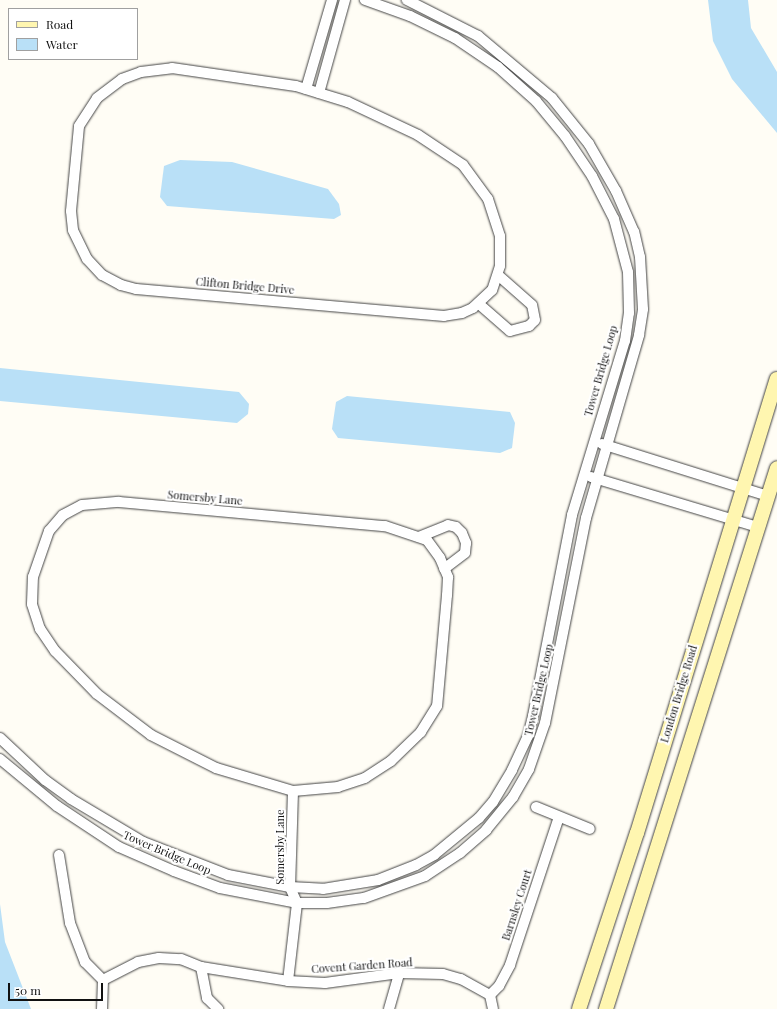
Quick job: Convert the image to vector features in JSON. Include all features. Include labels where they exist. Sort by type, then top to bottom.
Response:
[{"type":"main road","name":"London Bridge Road","points":[[578,1009],[637,833],[732,519],[777,379]]},
{"type":"main road","points":[[606,1009],[777,468]]},
{"type":"street","points":[[306,90],[332,0]]},
{"type":"street","points":[[319,93],[346,0]]},
{"type":"street","name":"Tower Bridge Loop","points":[[0,738],[45,780],[71,799],[143,842],[228,874],[290,886],[338,888],[396,874],[416,865],[452,842],[493,802],[512,770],[528,736],[572,515],[583,474],[624,341],[629,313],[628,272],[622,244],[603,198],[579,156],[536,101],[498,67],[456,38],[431,26],[365,0]]},
{"type":"street","name":"Tower Bridge Loop","points":[[0,759],[56,806],[119,847],[174,871],[220,888],[297,903],[327,903],[364,898],[425,876],[474,842],[513,797],[531,764],[545,723],[586,518],[634,356],[643,310],[640,257],[625,210],[589,144],[544,89],[478,36],[407,0]]},
{"type":"street","name":"Clifton Bridge Drive","points":[[172,68],[319,93],[384,117],[418,135],[463,166],[478,183],[495,217],[501,251],[498,276],[492,290],[479,304],[462,313],[444,316],[136,288],[121,286],[102,275],[87,259],[73,230],[71,211],[79,126],[86,111],[108,89],[141,72],[172,68]]},
{"type":"street","points":[[479,304],[510,331],[524,328],[535,320],[532,305],[498,276]]},
{"type":"street","points":[[593,442],[608,445],[768,496]]},
{"type":"street","points":[[583,474],[758,526]]},
{"type":"street","name":"Somersby Lane","points":[[119,502],[385,526],[419,537],[427,540],[440,558],[448,577],[437,706],[421,732],[391,761],[365,778],[338,787],[293,791],[216,768],[151,735],[97,694],[56,651],[40,629],[32,604],[33,577],[49,531],[63,516],[82,505],[119,502]]},
{"type":"street","points":[[419,537],[448,525],[456,527],[462,534],[466,543],[465,553],[444,569]]},
{"type":"street","name":"Somersby Lane","points":[[293,791],[290,886],[297,903]]},
{"type":"street","points":[[536,807],[590,829]]},
{"type":"street","name":"Barnsley Court","points":[[490,995],[499,986],[510,965],[559,817]]},
{"type":"street","points":[[59,855],[70,923],[85,962],[103,980],[102,1009]]},
{"type":"street","points":[[288,981],[297,903]]},
{"type":"street","name":"Covent Garden Road","points":[[103,980],[138,962],[159,958],[181,959],[201,967],[288,981],[325,982],[399,973],[442,974],[461,979],[490,995]]},
{"type":"street","points":[[201,967],[207,998],[218,1009]]},
{"type":"street","points":[[390,1009],[399,973]]},
{"type":"street","points":[[490,995],[493,1009]]},
{"type":"water","points":[[708,0],[748,0],[751,28],[777,72],[777,133],[732,79],[713,41]]},
{"type":"water","points":[[180,160],[232,162],[328,189],[339,204],[341,215],[334,219],[167,206],[160,197],[164,166]]},
{"type":"water","points":[[0,368],[239,392],[249,404],[248,414],[237,423],[0,401]]},
{"type":"water","points":[[347,396],[510,412],[515,423],[512,448],[500,453],[338,438],[332,429],[336,402]]},
{"type":"water","points":[[0,904],[5,942],[31,1009],[0,1009]]}]
